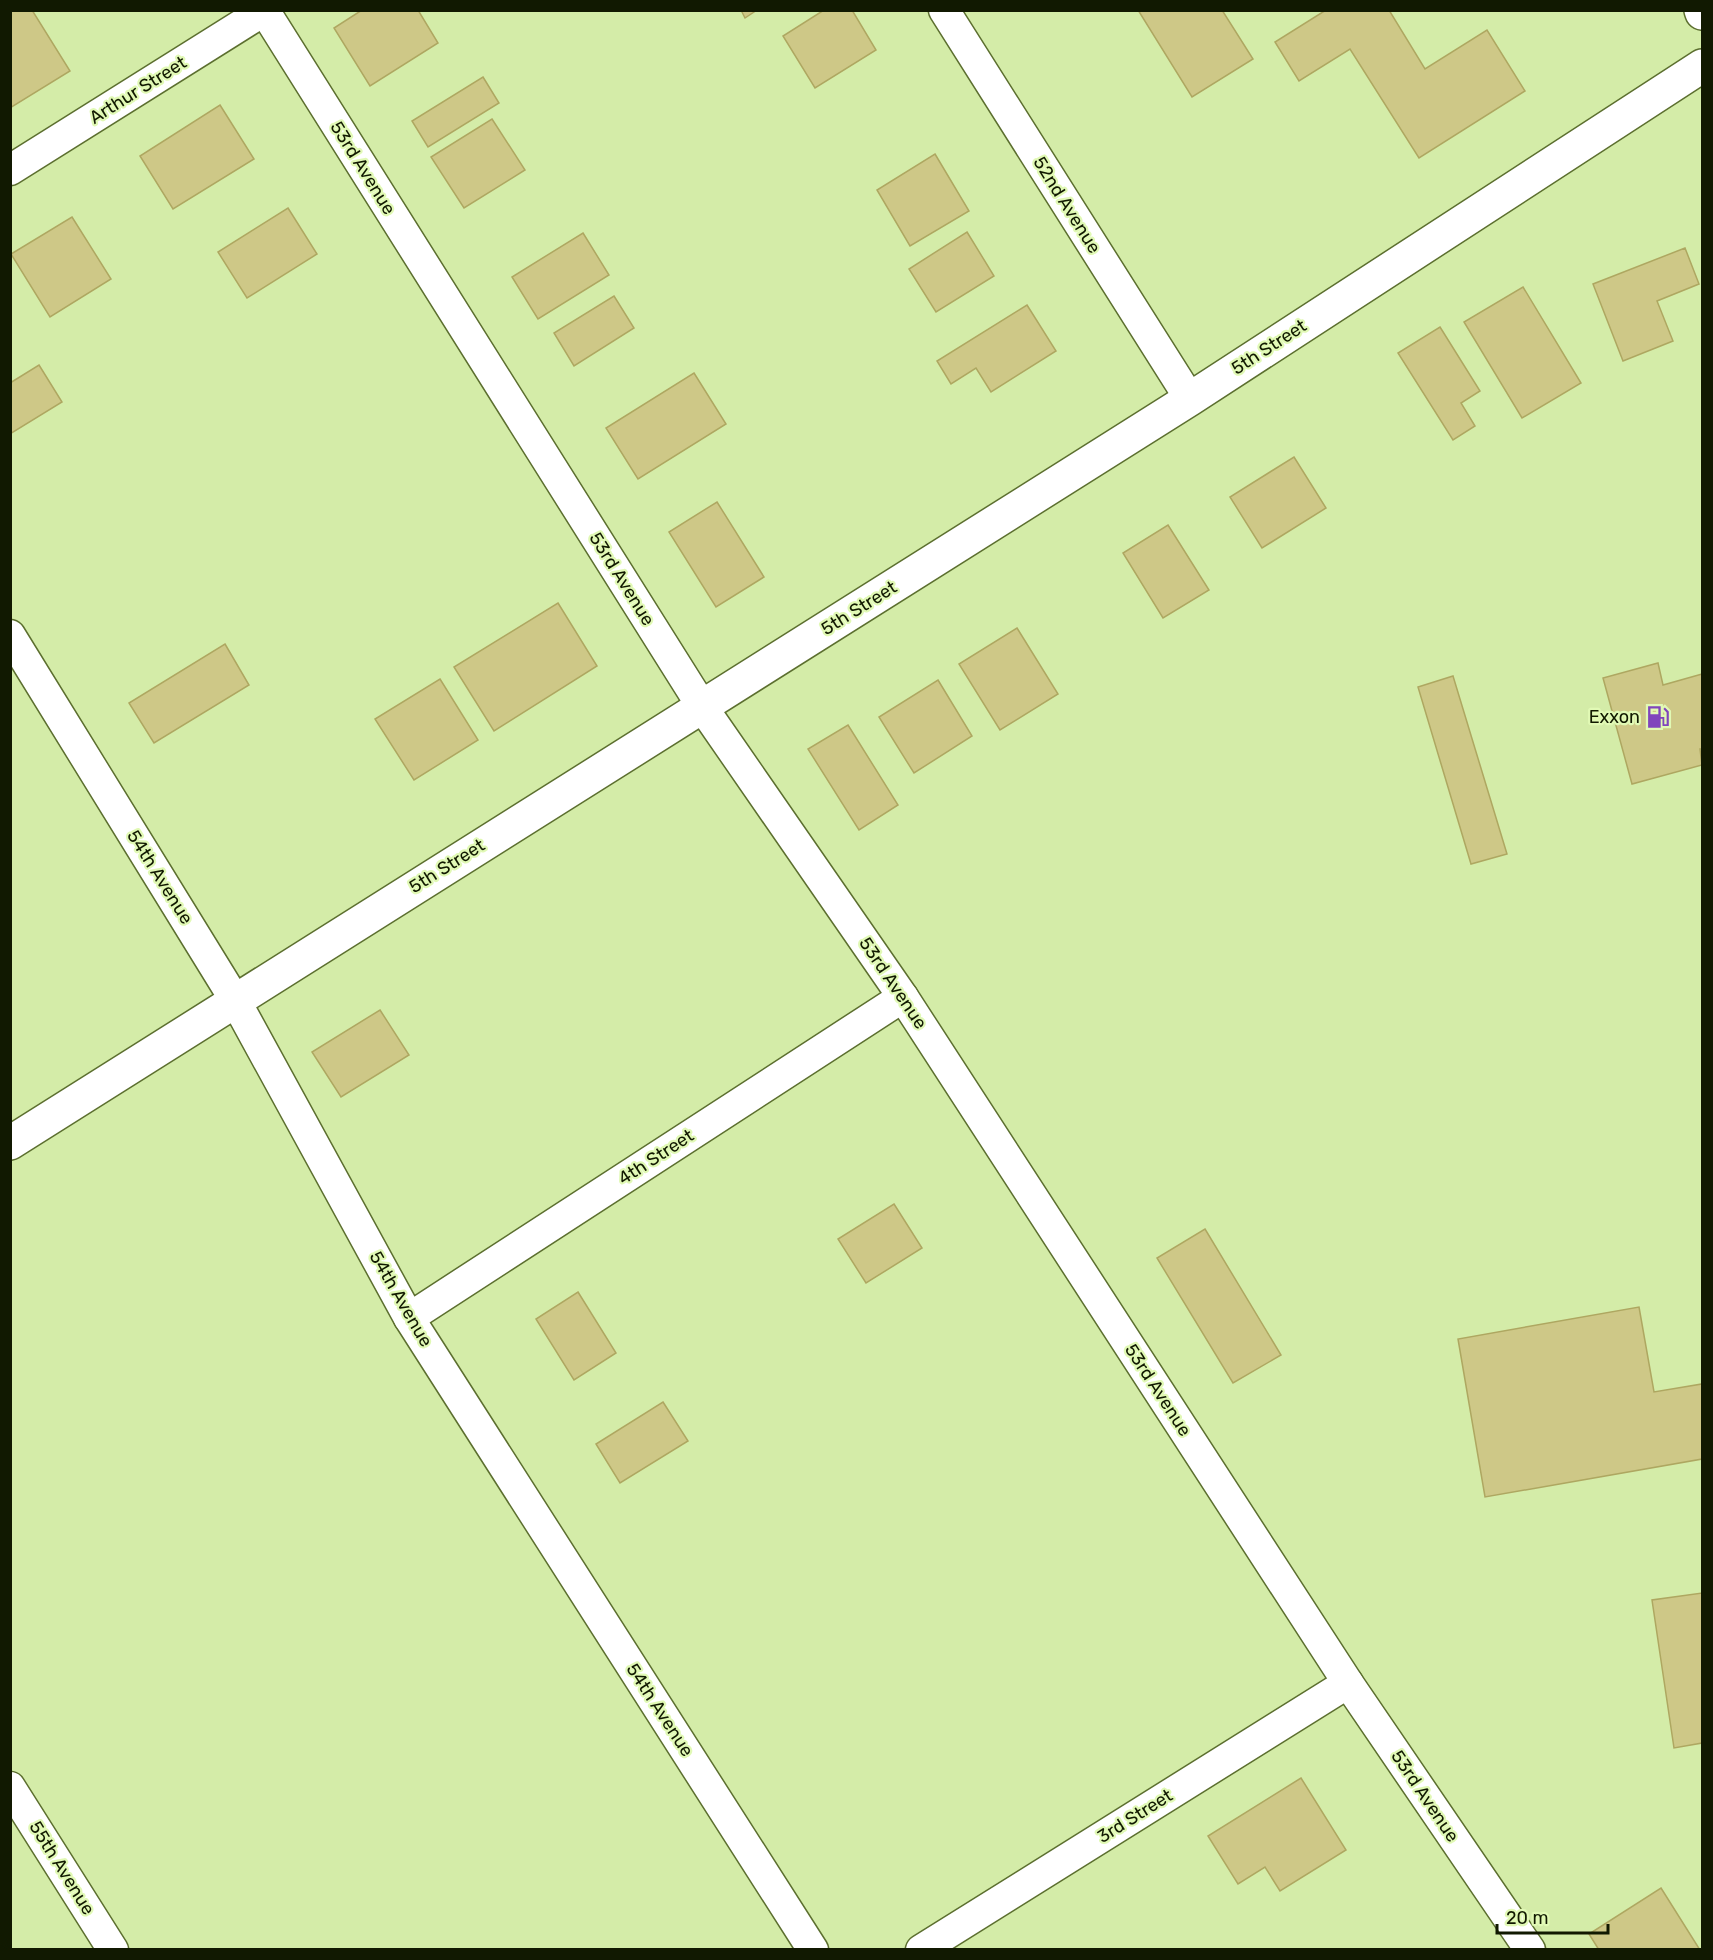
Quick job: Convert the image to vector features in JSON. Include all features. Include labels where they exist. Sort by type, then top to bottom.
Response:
[{"type":"street","name":"52nd Avenue","points":[[944,10],[1190,399]]},
{"type":"street","name":"Arthur Street","points":[[10,170],[265,11]]},
{"type":"street","name":"53rd Avenue","points":[[265,11],[703,708],[903,997],[1348,1683],[1530,1950]]},
{"type":"street","name":"5th Street","points":[[10,1143],[1190,399],[1702,66]]},
{"type":"street","name":"54th Avenue","points":[[10,635],[235,1000],[410,1318],[813,1950]]},
{"type":"street","name":"4th Street","points":[[410,1318],[903,997]]},
{"type":"street","name":"3rd Street","points":[[921,1950],[1348,1683]]},
{"type":"street","name":"55th Avenue","points":[[10,1787],[113,1950]]},
{"type":"building","points":[[10,10],[32,10],[70,71],[10,108]]},
{"type":"building","points":[[362,10],[418,10],[438,43],[370,86],[334,28]]},
{"type":"building","points":[[741,10],[757,10],[745,18]]},
{"type":"building","points":[[824,10],[852,10],[876,50],[815,88],[783,36]]},
{"type":"building","points":[[1138,10],[1222,10],[1253,59],[1192,97]]},
{"type":"building","points":[[1326,10],[1389,10],[1425,69],[1487,30],[1525,91],[1419,158],[1350,49],[1299,81],[1275,42]]},
{"type":"building","points":[[483,77],[499,103],[428,147],[412,121]]},
{"type":"building","points":[[220,105],[254,159],[173,209],[140,156]]},
{"type":"building","points":[[492,119],[525,170],[464,208],[431,157]]},
{"type":"building","points":[[935,154],[969,211],[910,246],[877,190]]},
{"type":"building","points":[[288,208],[317,254],[247,298],[218,252]]},
{"type":"building","points":[[72,217],[111,279],[50,317],[11,254]]},
{"type":"building","points":[[967,232],[994,276],[936,312],[909,269]]},
{"type":"building","points":[[583,233],[609,275],[538,319],[512,277]]},
{"type":"building","points":[[1685,248],[1699,284],[1657,301],[1673,341],[1623,361],[1593,284]]},
{"type":"building","points":[[1523,287],[1581,383],[1522,418],[1464,322]]},
{"type":"building","points":[[614,296],[634,328],[574,366],[554,333]]},
{"type":"building","points":[[1027,305],[1056,351],[991,392],[976,368],[951,384],[937,361]]},
{"type":"building","points":[[1440,327],[1480,391],[1461,403],[1475,426],[1453,440],[1398,353]]},
{"type":"building","points":[[39,365],[62,402],[10,434],[10,383]]},
{"type":"building","points":[[694,373],[726,424],[638,479],[606,428]]},
{"type":"building","points":[[1294,457],[1326,508],[1262,548],[1230,497]]},
{"type":"building","points":[[717,502],[764,577],[716,607],[669,532]]},
{"type":"building","points":[[1168,525],[1209,590],[1163,618],[1123,553]]},
{"type":"building","points":[[558,603],[597,666],[494,731],[454,667]]},
{"type":"building","points":[[1017,628],[1058,694],[1000,730],[959,664]]},
{"type":"building","points":[[225,644],[249,685],[154,743],[129,703]]},
{"type":"building","name":"Exxon","points":[[1658,663],[1663,685],[1702,674],[1702,749],[1700,749],[1702,765],[1632,784],[1603,678]]},
{"type":"building","points":[[1453,676],[1507,854],[1471,864],[1418,687]]},
{"type":"building","points":[[440,679],[478,740],[414,780],[375,719]]},
{"type":"building","points":[[938,680],[972,736],[914,773],[879,717]]},
{"type":"building","points":[[848,725],[898,805],[859,830],[808,749]]},
{"type":"building","points":[[380,1010],[409,1055],[341,1097],[312,1052]]},
{"type":"building","points":[[894,1204],[922,1248],[866,1283],[838,1239]]},
{"type":"building","points":[[1205,1229],[1281,1355],[1233,1383],[1157,1258]]},
{"type":"building","points":[[578,1292],[616,1353],[574,1380],[536,1319]]},
{"type":"building","points":[[1639,1307],[1654,1392],[1702,1384],[1702,1459],[1485,1497],[1458,1339]]},
{"type":"building","points":[[663,1402],[688,1441],[620,1483],[596,1444]]},
{"type":"building","points":[[1702,1593],[1702,1743],[1674,1748],[1652,1600]]},
{"type":"building","points":[[1301,1778],[1346,1850],[1280,1891],[1265,1867],[1238,1884],[1208,1836]]},
{"type":"building","points":[[1661,1888],[1700,1950],[1599,1950],[1589,1934]]},
{"type":"place","name":"Exxon","points":[[1658,717]]}]
